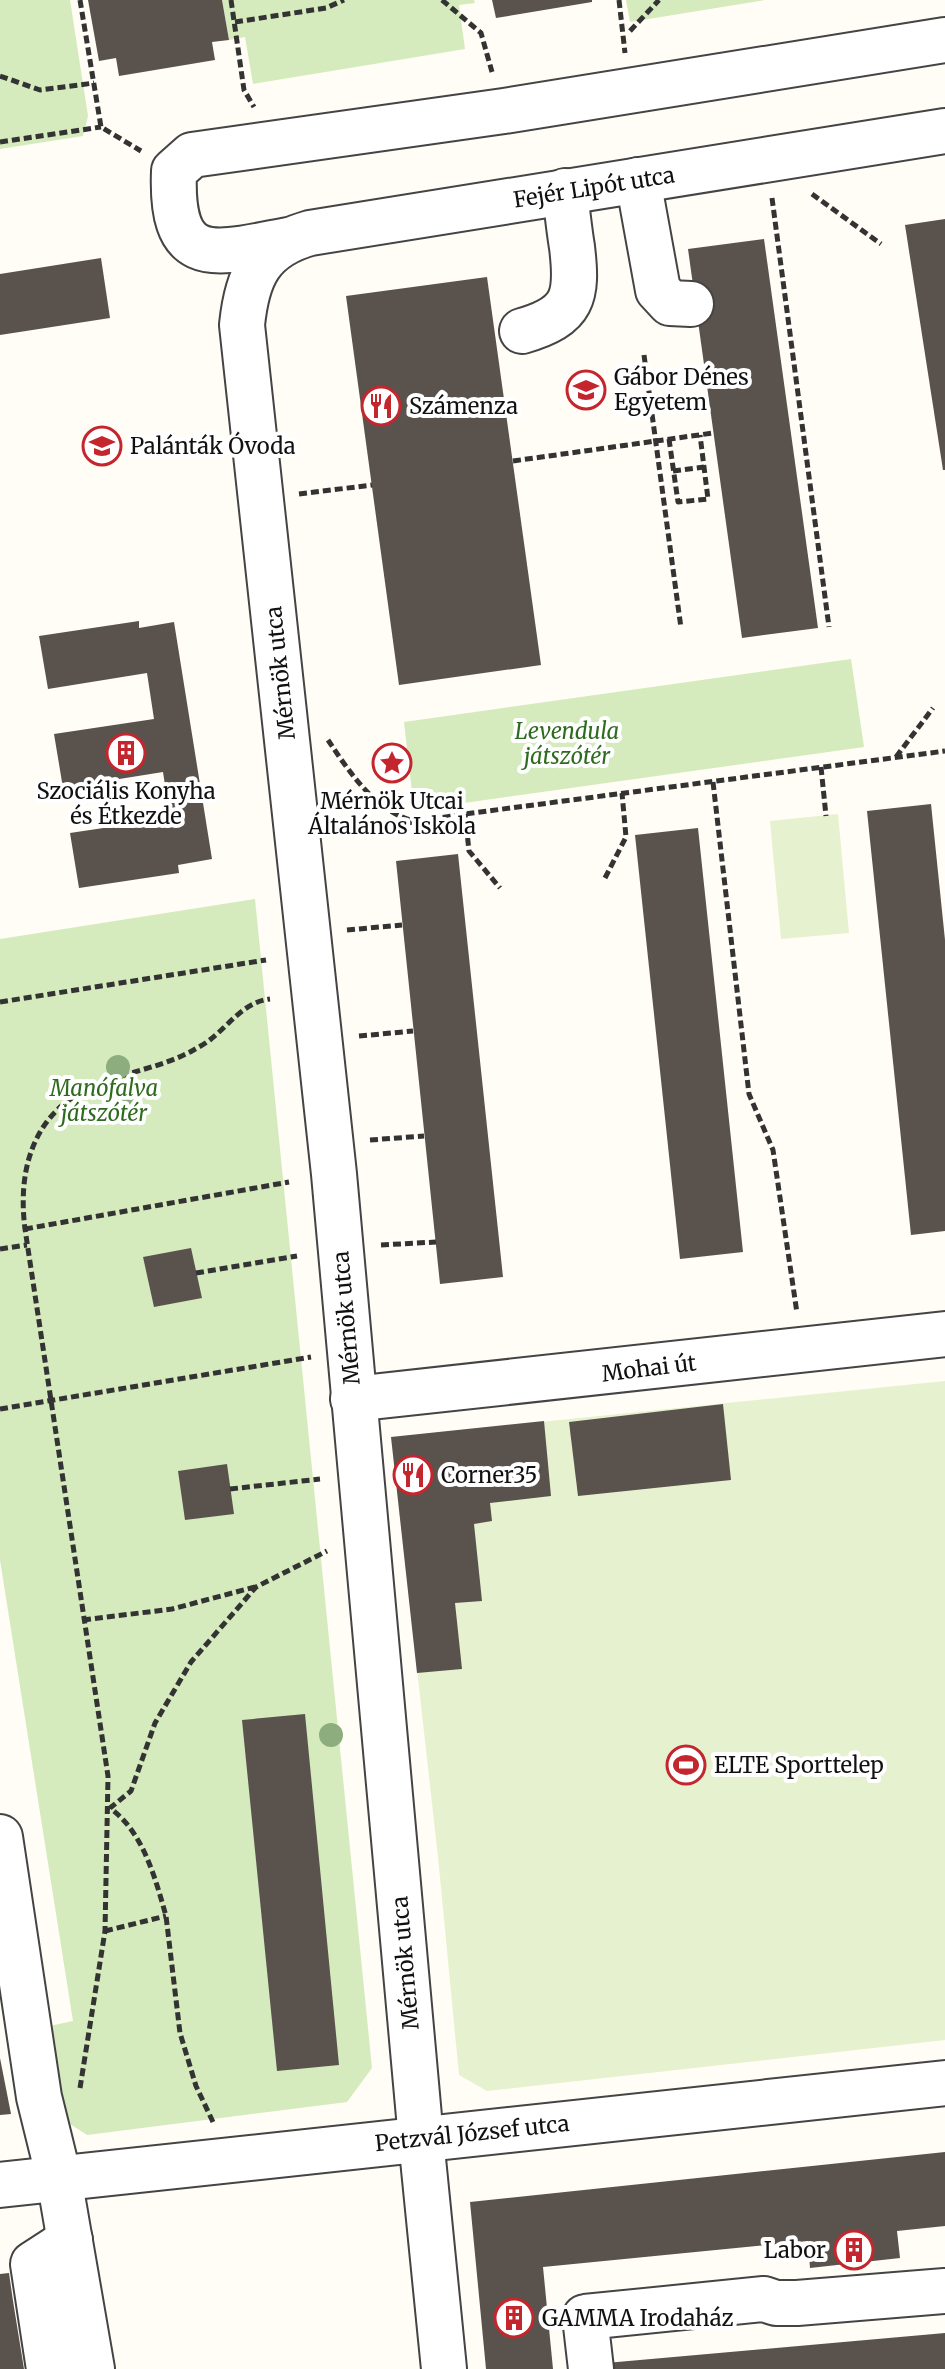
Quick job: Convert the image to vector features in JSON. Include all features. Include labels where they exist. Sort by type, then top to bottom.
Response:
[{"type":"street","points":[[288,240],[228,251],[207,250],[191,244],[180,225],[174,171],[192,155],[504,111],[945,40]]},
{"type":"street","name":"Fejér Lipót utca","points":[[257,270],[270,251],[288,240],[310,233],[945,131]]},
{"type":"street","points":[[638,180],[658,290],[670,303],[691,304]]},
{"type":"street","points":[[522,331],[549,321],[568,305],[574,292],[576,277],[565,191]]},
{"type":"street","name":"Mérnök utca","points":[[257,270],[245,293],[242,325],[331,1143],[444,2369]]},
{"type":"street","name":"Mohai út","points":[[353,1399],[945,1334]]},
{"type":"street","points":[[0,1837],[39,2097],[59,2178],[92,2369]]},
{"type":"street","name":"Petzvál József utca","points":[[0,2185],[945,2083]]},
{"type":"street","points":[[49,2369],[33,2264],[70,2240]]},
{"type":"street","points":[[591,2369],[585,2317],[764,2299],[776,2303],[797,2303],[945,2291]]},
{"type":"path","points":[[80,0],[101,127]]},
{"type":"path","points":[[235,22],[326,8],[344,0]]},
{"type":"path","points":[[442,0],[481,33]]},
{"type":"path","points":[[619,0],[623,23],[621,33],[632,89]]},
{"type":"path","points":[[630,31],[659,0]]},
{"type":"path","points":[[0,76],[40,90],[94,83]]},
{"type":"path","points":[[0,142],[101,127],[174,171]]},
{"type":"path","points":[[772,193],[829,627]]},
{"type":"path","points":[[644,355],[681,628]]},
{"type":"path","points":[[513,461],[713,433]]},
{"type":"path","points":[[669,439],[678,502],[708,499],[700,435]]},
{"type":"path","points":[[673,471],[704,467]]},
{"type":"path","points":[[290,496],[372,485]]},
{"type":"path","points":[[896,757],[933,708]]},
{"type":"path","points":[[323,731],[353,775],[369,792],[388,810],[416,821]]},
{"type":"path","points":[[329,835],[465,814],[945,751]]},
{"type":"path","points":[[821,767],[826,816]]},
{"type":"path","points":[[713,782],[749,1094],[773,1150],[802,1350]]},
{"type":"path","points":[[605,878],[626,837],[622,793]]},
{"type":"path","points":[[465,814],[469,851],[500,888]]},
{"type":"path","points":[[338,930],[402,925]]},
{"type":"path","points":[[0,1002],[266,960]]},
{"type":"path","points":[[79,2098],[105,1931],[110,1808],[108,1776],[27,1245],[23,1200],[25,1166],[48,1118],[75,1094],[181,1056],[209,1041],[240,1012],[257,1002],[270,999]]},
{"type":"path","points":[[348,1037],[413,1031]]},
{"type":"path","points":[[358,1141],[424,1136]]},
{"type":"path","points":[[25,1229],[289,1182]]},
{"type":"path","points":[[368,1246],[436,1242]]},
{"type":"path","points":[[0,1249],[27,1245]]},
{"type":"path","points":[[196,1273],[297,1256]]},
{"type":"path","points":[[0,1409],[307,1357]]},
{"type":"path","points":[[230,1489],[320,1479]]},
{"type":"path","points":[[83,1620],[172,1609],[256,1587],[327,1551]]},
{"type":"path","points":[[110,1808],[131,1791],[155,1723],[191,1662],[256,1587]]},
{"type":"path","points":[[110,1808],[124,1818],[136,1833],[166,1916],[180,2033],[196,2086],[214,2126]]},
{"type":"path","points":[[105,1931],[166,1916]]},
{"type":"green space","points":[[0,0],[70,0],[88,116],[83,136],[0,149]]},
{"type":"green space","points":[[222,0],[474,0],[475,3],[459,5],[465,49],[253,84],[245,37],[229,40]]},
{"type":"green space","points":[[626,0],[765,0],[630,22]]},
{"type":"green space","name":"Levendula játszótér","points":[[851,659],[864,747],[414,810],[404,722]]},
{"type":"green space","points":[[838,814],[849,933],[781,939],[770,821]]},
{"type":"green space","name":"Manófalva játszótér","points":[[255,899],[372,2068],[347,2102],[87,2135],[67,2122],[45,2027],[73,2021],[0,1560],[0,939]]},
{"type":"green space","name":"ELTE Sporttelep","points":[[945,1381],[945,2040],[487,2091],[459,2075],[391,1437]]},
{"type":"building","points":[[88,0],[222,0],[229,40],[212,42],[215,60],[119,76],[116,58],[99,61]]},
{"type":"building","points":[[492,0],[592,0],[592,2],[496,18]]},
{"type":"building","points":[[945,219],[945,470],[943,470],[905,225]]},
{"type":"building","points":[[764,239],[818,628],[742,638],[688,249]]},
{"type":"building","points":[[101,258],[110,318],[0,335],[0,274]]},
{"type":"building","points":[[487,277],[541,665],[399,685],[346,296]]},
{"type":"building","name":"Szociális Konyha és Étkezde","points":[[139,621],[139,628],[174,622],[212,859],[178,865],[179,873],[79,888],[70,833],[170,818],[163,772],[63,788],[54,734],[154,719],[147,673],[48,689],[39,636]]},
{"type":"building","points":[[931,804],[945,940],[945,1231],[911,1235],[867,811]]},
{"type":"building","points":[[698,828],[743,1252],[680,1259],[635,835]]},
{"type":"building","points":[[458,854],[503,1277],[440,1284],[396,861]]},
{"type":"building","points":[[191,1248],[202,1298],[154,1307],[143,1257]]},
{"type":"building","points":[[723,1404],[731,1480],[578,1496],[569,1422]]},
{"type":"building","points":[[544,1421],[551,1496],[490,1503],[492,1521],[474,1524],[482,1601],[455,1603],[462,1669],[417,1673],[391,1437]]},
{"type":"building","points":[[227,1464],[234,1514],[185,1520],[178,1471]]},
{"type":"building","points":[[305,1714],[339,2065],[277,2071],[242,1720]]},
{"type":"building","points":[[0,2058],[11,2114],[0,2115]]},
{"type":"building","name":"GAMMA Irodaház","points":[[945,2152],[945,2226],[897,2231],[900,2258],[810,2268],[808,2241],[543,2267],[553,2369],[486,2369],[470,2202]]},
{"type":"building","points":[[9,2273],[24,2369],[0,2369],[0,2274]]},
{"type":"building","points":[[945,2333],[945,2369],[607,2369],[606,2363]]},
{"type":"place","name":"Gábor Dénes Egyetem","points":[[586,390]]},
{"type":"place","name":"Számenza","points":[[381,406]]},
{"type":"place","name":"Palánták Óvoda","points":[[102,446]]},
{"type":"place","name":"Szociális Konyha és Étkezde","points":[[126,753]]},
{"type":"place","name":"Mérnök Utcai Általános Iskola","points":[[392,763]]},
{"type":"place","name":"Corner35","points":[[413,1475]]},
{"type":"place","name":"ELTE Sporttelep","points":[[686,1765]]},
{"type":"place","name":"Labor","points":[[854,2250]]},
{"type":"place","name":"GAMMA Irodaház","points":[[514,2318]]}]
